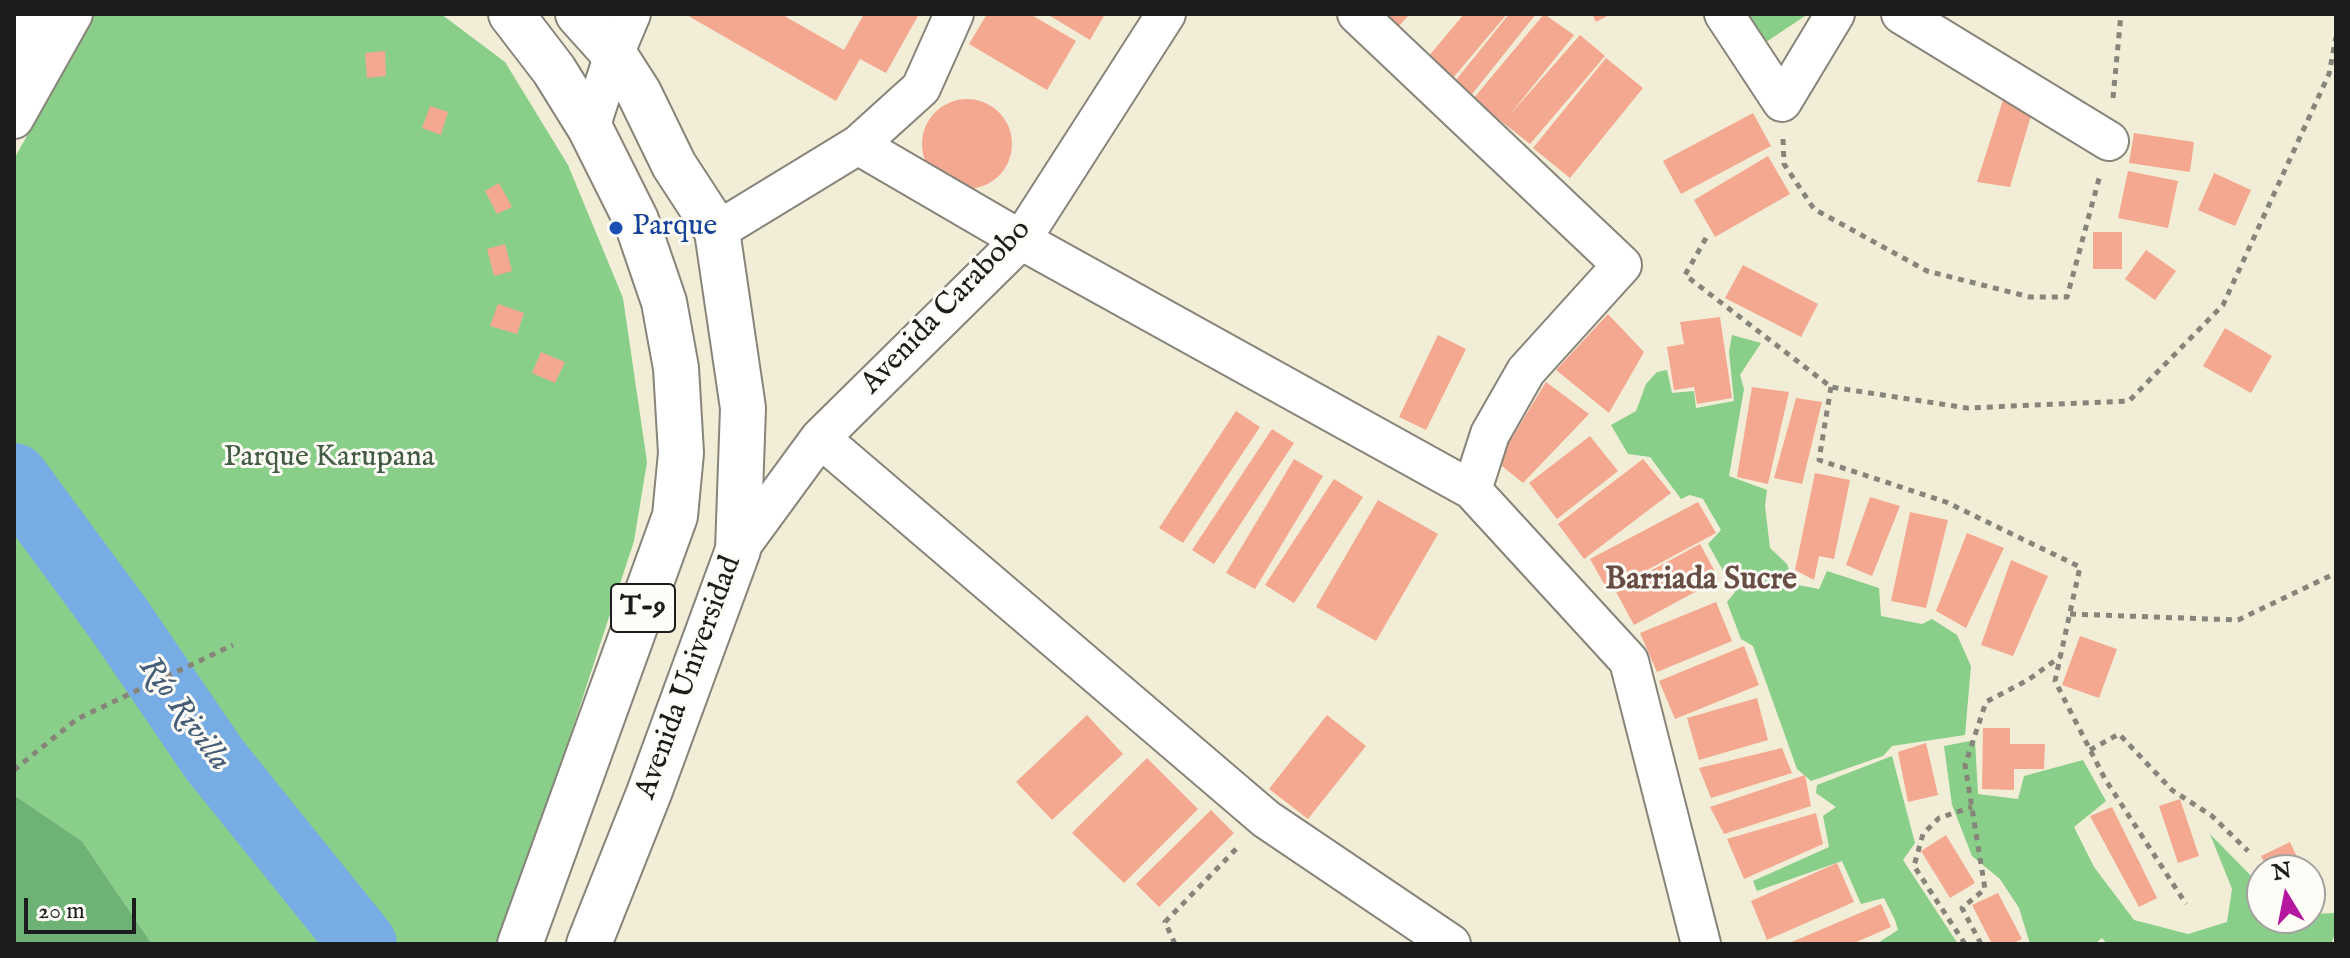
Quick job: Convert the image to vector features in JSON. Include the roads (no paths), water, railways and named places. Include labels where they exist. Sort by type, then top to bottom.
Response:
[{"type":"highway","name":"T-9","points":[[511,14],[554,70],[590,128],[636,220],[664,302],[676,368],[681,453],[675,516],[520,944]]},
{"type":"highway","name":"Avenida Universidad","points":[[578,14],[614,54],[639,93],[674,165],[717,231],[743,408],[738,550],[649,793],[589,944]]},
{"type":"street","points":[[14,60],[38,14]]},
{"type":"street","points":[[14,119],[73,14]]},
{"type":"street","points":[[590,128],[614,54],[631,14]]},
{"type":"street","points":[[717,231],[858,145],[921,88],[954,14]]},
{"type":"street","name":"Avenida Carabobo","points":[[738,550],[820,438],[1021,240],[1166,14]]},
{"type":"street","points":[[1357,14],[1622,265],[1526,371],[1490,434],[1472,490]]},
{"type":"street","points":[[1724,14],[1782,102],[1835,14]]},
{"type":"street","points":[[1901,14],[2109,141]]},
{"type":"street","points":[[858,145],[1021,240],[1472,490],[1629,661],[1701,944]]},
{"type":"street","points":[[820,438],[1266,819],[1451,944]]},
{"type":"waterway","name":"Río Rivilla","points":[[14,477],[120,621],[214,759],[363,944]]},
{"type":"place","name":"Parque","points":[[616,228]]},
{"type":"district","name":"Barriada Sucre","points":[[1701,581]]},
{"type":"park label","name":"Parque Karupana","points":[[329,459]]}]
